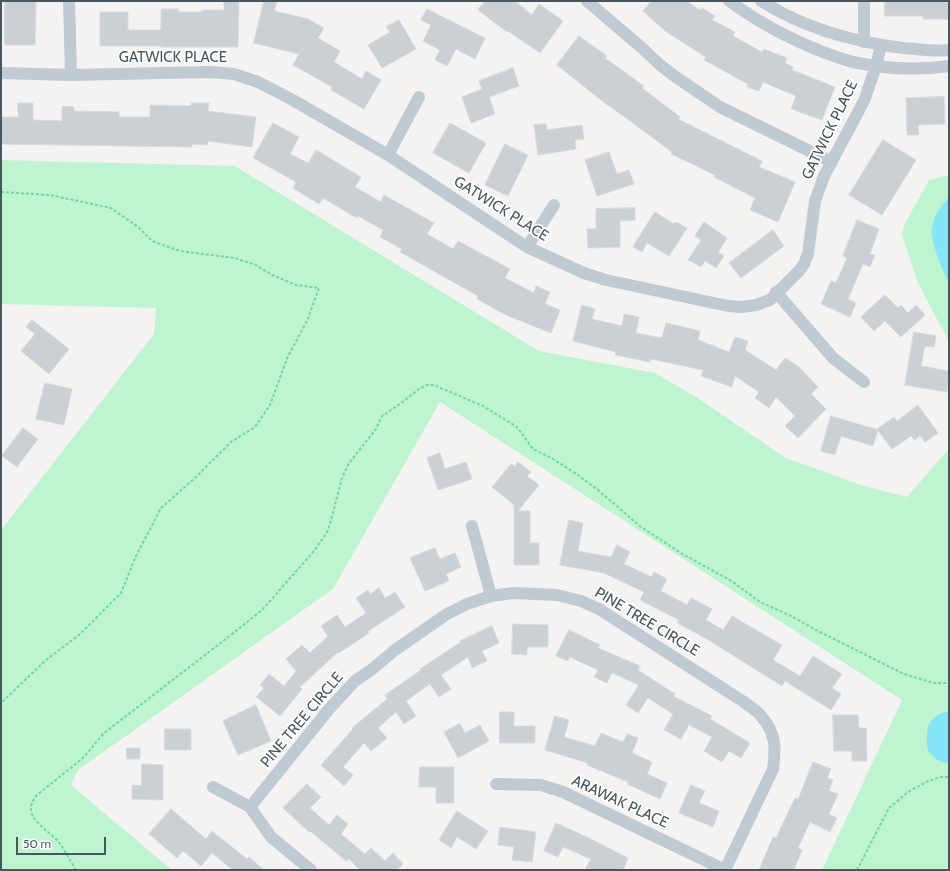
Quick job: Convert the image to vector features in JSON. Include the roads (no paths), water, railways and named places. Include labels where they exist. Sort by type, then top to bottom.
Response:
[{"type":"street","points":[[68,1],[71,75]]},
{"type":"street","points":[[587,1],[673,76],[720,107],[832,162]]},
{"type":"street","points":[[729,1],[750,16],[800,43],[856,63],[911,68],[949,66]]},
{"type":"street","points":[[761,1],[816,28],[864,42],[936,51],[949,50]]},
{"type":"street","points":[[864,1],[864,42]]},
{"type":"street","name":"GATWICK PLACE","points":[[1,72],[71,75],[210,72],[234,74],[258,82],[291,99],[388,155],[527,247],[584,273],[606,280],[728,306],[742,307],[756,305],[770,300],[776,292],[799,272],[804,264],[808,254],[816,201],[824,176],[859,112],[876,66],[881,45]]},
{"type":"street","points":[[388,155],[420,97]]},
{"type":"street","points":[[527,247],[554,205]]},
{"type":"street","points":[[776,292],[833,358],[864,382]]},
{"type":"street","points":[[472,526],[491,596]]},
{"type":"street","name":"PINE TREE CIRCLE","points":[[250,807],[330,708],[355,681],[395,650],[447,614],[467,604],[491,596],[513,593],[558,595],[598,609],[744,702],[761,716],[774,736],[776,752],[773,769],[725,870]]},
{"type":"street","name":"ARAWAK PLACE","points":[[496,784],[541,785],[562,792],[725,870]]},
{"type":"street","points":[[213,787],[250,807],[271,837],[311,870]]},
{"type":"water","points":[[948,198],[949,283],[938,256],[932,235],[935,216]]},
{"type":"water","points":[[949,711],[949,764],[937,760],[928,751],[927,731],[931,721],[941,713]]}]
